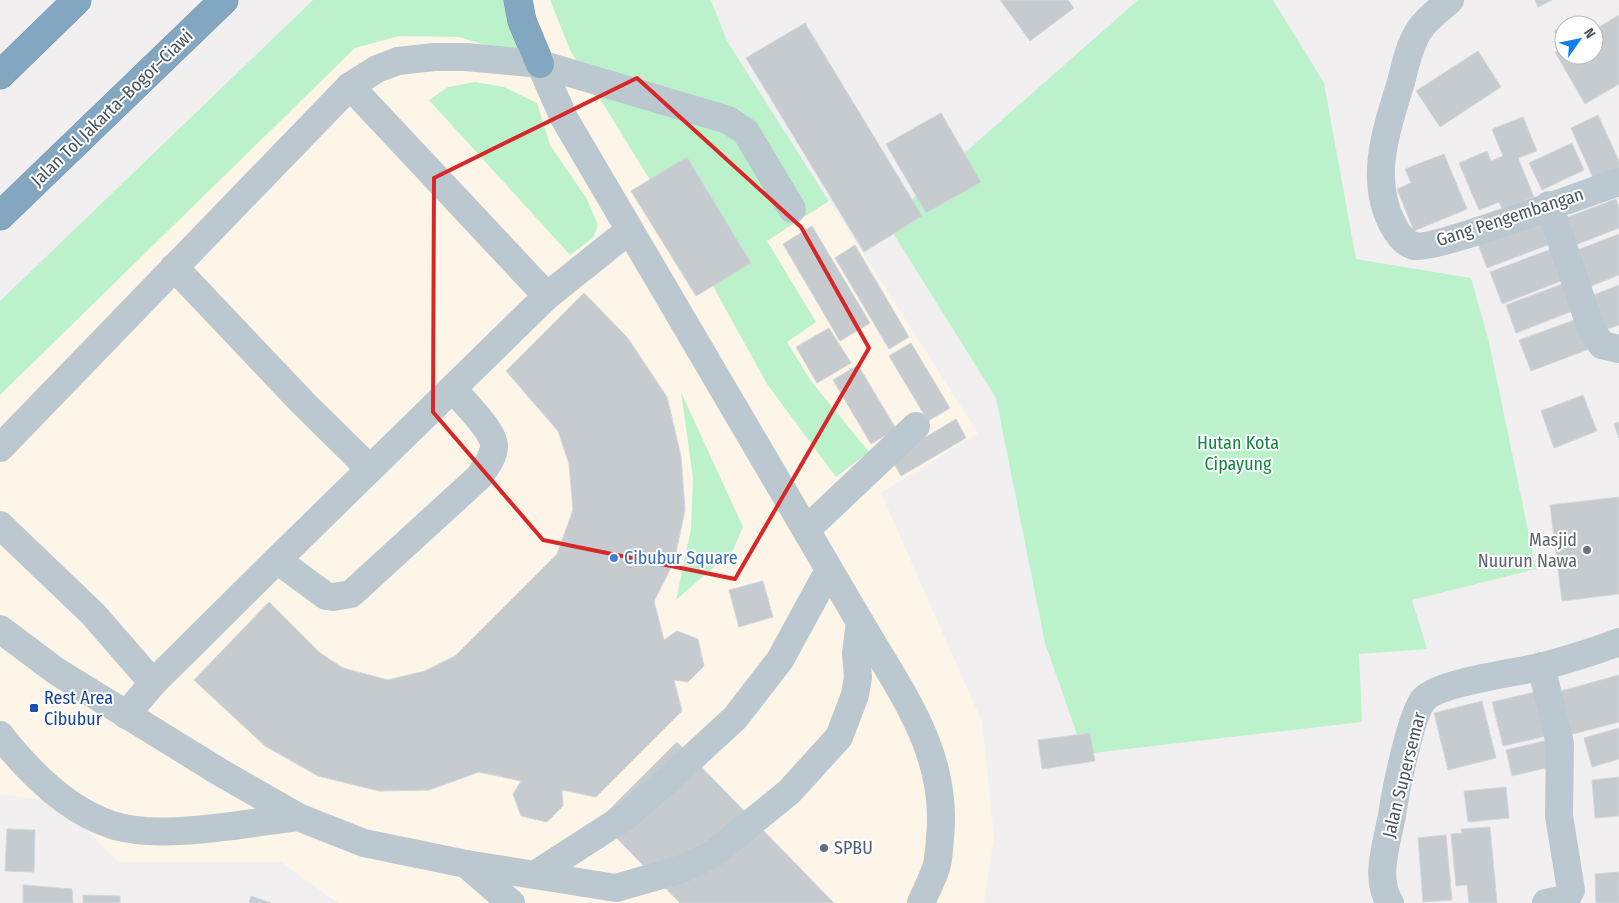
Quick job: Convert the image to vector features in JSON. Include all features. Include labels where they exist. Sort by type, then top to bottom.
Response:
[{"type":"highway","points":[[0,75],[77,0]]},
{"type":"highway","name":"Jalan Tol Jakarta–Bogor–Ciawi","points":[[0,216],[224,0]]},
{"type":"highway","points":[[518,0],[522,21],[540,64]]},
{"type":"street","name":"Gang Pengembangan","points":[[1450,0],[1418,31],[1407,58],[1386,131],[1381,158],[1381,188],[1386,210],[1402,238],[1414,246],[1468,235],[1619,182]]},
{"type":"street","points":[[0,448],[350,86],[377,69],[398,61],[434,57],[466,57],[540,64],[737,124],[746,132],[792,209]]},
{"type":"street","points":[[540,64],[564,118],[906,700],[929,746],[936,771],[942,815],[937,867],[921,903]]},
{"type":"street","points":[[350,86],[547,296]]},
{"type":"street","points":[[564,118],[573,149],[617,240],[743,454],[757,468],[774,477]]},
{"type":"street","points":[[1549,205],[1592,331],[1602,345],[1619,349]]},
{"type":"street","points":[[126,715],[153,683],[369,468],[547,296],[617,240]]},
{"type":"street","points":[[174,267],[369,468]]},
{"type":"street","points":[[277,560],[326,596],[333,597],[351,594],[479,478],[492,457],[494,445],[490,434],[452,389]]},
{"type":"street","points":[[806,530],[916,426]]},
{"type":"street","points":[[0,524],[94,614],[153,683]]},
{"type":"street","points":[[536,874],[626,816],[735,718],[780,660],[829,570]]},
{"type":"street","points":[[0,629],[56,671],[126,715],[298,817],[364,843],[466,864],[616,888],[682,869],[713,854],[789,792],[839,737],[855,695],[858,677],[856,654],[860,622]]},
{"type":"street","name":"Jalan Supersemar","points":[[1390,903],[1381,884],[1383,868],[1395,797],[1415,718],[1424,699],[1444,688],[1541,666],[1619,642]]},
{"type":"street","points":[[1541,666],[1560,744],[1560,816],[1571,890],[1566,899],[1546,903]]},
{"type":"street","points":[[0,735],[20,761],[49,788],[79,810],[112,825],[151,831],[192,830],[298,817]]},
{"type":"street","points":[[466,864],[511,903]]},
{"type":"highlighted area","points":[[637,78],[801,227],[869,348],[735,579],[543,540],[433,412],[434,178]]},
{"type":"shaded area","points":[[313,0],[711,0],[727,41],[978,433],[881,493],[982,722],[994,836],[984,903],[338,903],[281,862],[118,862],[59,802],[0,794],[0,301]]},
{"type":"green space","points":[[313,0],[504,0],[520,55],[458,37],[399,36],[355,48],[0,395],[0,301]]},
{"type":"green space","points":[[550,0],[711,0],[727,41],[829,201],[767,241],[816,322],[787,342],[811,381],[869,452],[836,477],[767,384],[693,250],[570,50]]},
{"type":"green space","name":"Hutan Kota Cipayung","points":[[1138,0],[1273,0],[1324,83],[1356,259],[1471,278],[1489,342],[1536,569],[1412,600],[1427,649],[1359,654],[1362,722],[1084,754],[1045,643],[996,398],[886,222]]},
{"type":"green space","points":[[475,82],[504,87],[537,103],[550,145],[587,199],[598,225],[593,238],[570,255],[429,100],[448,87]]},
{"type":"green space","points":[[681,392],[743,527],[733,550],[676,600],[691,529],[693,478]]},
{"type":"building","points":[[1000,0],[1068,0],[1074,8],[1030,41]]},
{"type":"building","points":[[1535,0],[1552,0],[1538,7]]},
{"type":"building","points":[[1619,15],[1619,84],[1585,104],[1562,65],[1604,65],[1604,24]]},
{"type":"building","points":[[805,23],[922,216],[864,252],[746,58]]},
{"type":"building","points":[[1478,51],[1501,87],[1440,127],[1416,91]]},
{"type":"building","points":[[941,113],[981,182],[926,213],[886,144]]},
{"type":"building","points":[[1598,115],[1619,161],[1619,169],[1594,180],[1571,128]]},
{"type":"building","points":[[1523,117],[1537,151],[1518,158],[1534,197],[1502,209],[1499,202],[1479,210],[1459,163],[1487,151],[1491,161],[1503,156],[1492,129]]},
{"type":"building","points":[[1572,143],[1584,170],[1542,190],[1529,163]]},
{"type":"building","points":[[1444,154],[1467,209],[1414,231],[1397,189],[1411,183],[1405,169]]},
{"type":"building","points":[[687,157],[751,263],[696,296],[631,191]]},
{"type":"building","points":[[1616,199],[1619,207],[1619,228],[1570,247],[1560,220]]},
{"type":"building","points":[[1543,217],[1553,243],[1487,268],[1477,241]]},
{"type":"building","points":[[812,226],[870,323],[840,341],[783,244]]},
{"type":"building","points":[[1619,234],[1619,275],[1586,288],[1572,252]]},
{"type":"building","points":[[855,245],[909,337],[889,349],[835,258]]},
{"type":"building","points":[[1554,248],[1566,279],[1502,304],[1490,272]]},
{"type":"building","points":[[1565,283],[1575,310],[1516,333],[1506,305]]},
{"type":"building","points":[[1619,285],[1619,325],[1604,330],[1591,296]]},
{"type":"building","name":"Cibubur Square","points":[[584,293],[627,337],[667,397],[681,456],[685,510],[674,562],[654,601],[664,640],[677,631],[698,639],[704,666],[688,682],[674,680],[682,711],[596,797],[562,790],[563,806],[547,822],[521,816],[513,794],[521,781],[479,772],[429,790],[379,791],[318,776],[265,746],[194,680],[269,602],[320,653],[343,668],[388,680],[425,671],[455,656],[557,554],[573,510],[569,464],[558,431],[506,371]]},
{"type":"building","points":[[1580,318],[1592,348],[1531,371],[1519,340]]},
{"type":"building","points":[[829,328],[851,363],[817,383],[796,347]]},
{"type":"building","points":[[911,343],[950,408],[928,421],[889,356]]},
{"type":"building","points":[[858,365],[896,429],[871,444],[833,380]]},
{"type":"building","points":[[1583,395],[1597,431],[1554,448],[1541,411]]},
{"type":"building","points":[[956,419],[966,438],[901,476],[891,458]]},
{"type":"building","points":[[1619,422],[1619,438],[1614,424]]},
{"type":"building","name":"Masjid Nuurun Nawa","points":[[1619,497],[1619,594],[1562,601],[1550,505]]},
{"type":"building","points":[[763,581],[773,617],[739,627],[729,590]]},
{"type":"building","points":[[1619,675],[1619,722],[1569,735],[1557,692]]},
{"type":"building","points":[[1544,690],[1555,734],[1503,746],[1492,702]]},
{"type":"building","points":[[1482,701],[1496,758],[1448,770],[1434,713]]},
{"type":"building","points":[[1619,728],[1619,759],[1592,767],[1584,738]]},
{"type":"building","points":[[1090,733],[1095,761],[1042,769],[1038,740]]},
{"type":"building","points":[[1552,739],[1558,765],[1512,776],[1506,750]]},
{"type":"building","points":[[677,742],[834,903],[680,903],[599,820]]},
{"type":"building","points":[[1619,777],[1619,816],[1595,818],[1592,780]]},
{"type":"building","points":[[1506,787],[1509,818],[1468,822],[1464,791]]},
{"type":"building","points":[[1490,827],[1497,903],[1469,903],[1467,885],[1456,886],[1451,834],[1462,833],[1461,829]]},
{"type":"building","points":[[7,829],[35,830],[34,872],[5,871]]},
{"type":"building","points":[[1446,835],[1452,900],[1423,902],[1418,838]]},
{"type":"building","points":[[1619,872],[1619,903],[1596,903],[1595,874]]},
{"type":"building","points":[[23,885],[72,889],[73,903],[23,903]]},
{"type":"building","points":[[83,895],[120,896],[120,903],[83,903]]},
{"type":"building","points":[[251,896],[271,903],[249,903]]},
{"type":"place","name":"Masjid Nuurun Nawa","points":[[1587,550]]},
{"type":"place","name":"Cibubur Square","points":[[614,558]]},
{"type":"place","name":"Rest Area Cibubur","points":[[34,708]]},
{"type":"place","name":"SPBU","points":[[824,848]]}]
